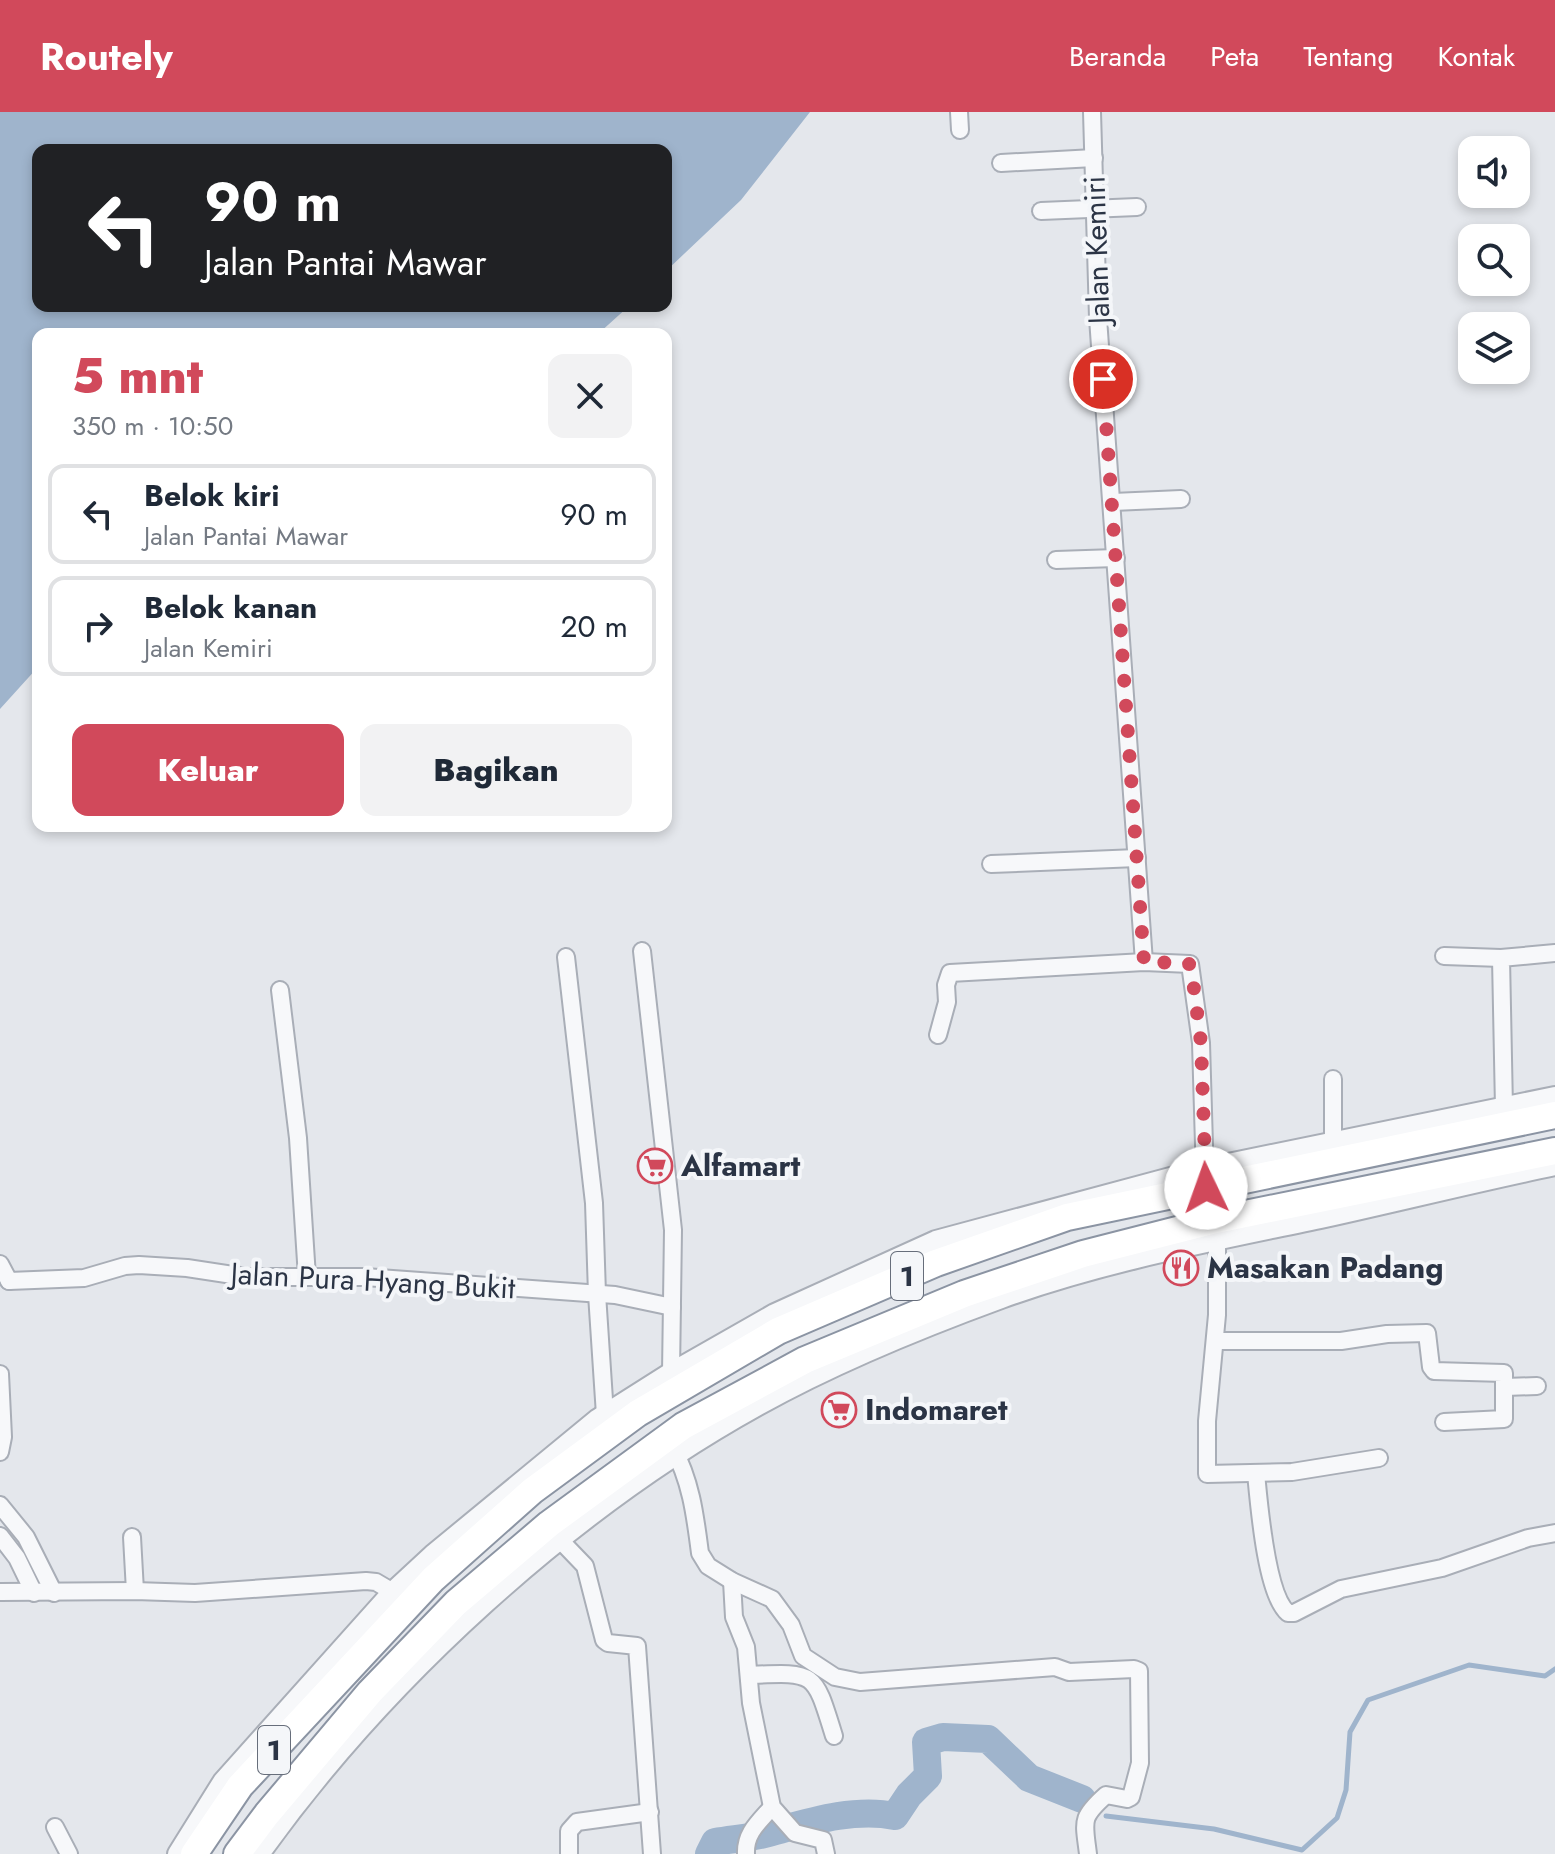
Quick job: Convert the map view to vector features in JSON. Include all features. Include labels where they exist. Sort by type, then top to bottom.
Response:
[{"type":"highway","name":"1","points":[[194,1854],[240,1786],[433,1579],[532,1491],[638,1413],[778,1331],[936,1263],[1067,1217],[1205,1179],[1555,1115]]},
{"type":"highway","name":"1","points":[[237,1854],[267,1814],[388,1673],[456,1603],[538,1533],[673,1446],[683,1426],[805,1360],[964,1294],[1083,1254],[1217,1230],[1555,1151]]},
{"type":"highway","points":[[363,1654],[388,1673]]},
{"type":"street","points":[[959,112],[960,130]]},
{"type":"street","name":"Jalan Kemiri","points":[[1092,112],[1098,318],[1144,962]]},
{"type":"street","points":[[1001,163],[1094,158]]},
{"type":"street","points":[[1041,211],[1137,207]]},
{"type":"street","points":[[1113,502],[1181,499]]},
{"type":"street","points":[[1056,560],[1116,558]]},
{"type":"street","points":[[991,864],[1137,858]]},
{"type":"street","points":[[642,951],[673,1230],[671,1373]]},
{"type":"street","points":[[1444,956],[1501,958],[1555,953]]},
{"type":"street","points":[[566,957],[591,1169],[605,1415]]},
{"type":"street","points":[[1501,958],[1504,1108]]},
{"type":"street","points":[[938,1035],[947,1002],[946,985],[950,973],[1144,962],[1190,964],[1201,1043],[1205,1179]]},
{"type":"street","points":[[280,990],[298,1138],[307,1277]]},
{"type":"street","points":[[1333,1079],[1333,1143]]},
{"type":"street","points":[[178,1854],[223,1782],[393,1592],[547,1459],[605,1415],[775,1314],[936,1241],[1205,1179],[1333,1143],[1555,1097]]},
{"type":"street","points":[[1379,1458],[1292,1472],[1210,1476],[1205,1469],[1215,1341],[1217,1230],[1555,1165]]},
{"type":"street","points":[[0,1264],[4,1284]]},
{"type":"street","name":"Jalan Pura Hyang Bukit","points":[[4,1284],[84,1278],[139,1265],[246,1277],[365,1277],[597,1294],[672,1307]]},
{"type":"street","points":[[1215,1341],[1341,1341],[1424,1332],[1430,1339],[1432,1369],[1503,1371],[1505,1417],[1502,1421],[1444,1422]]},
{"type":"street","points":[[0,1374],[3,1437],[0,1452]]},
{"type":"street","points":[[1505,1387],[1537,1386]]},
{"type":"street","points":[[259,1854],[341,1749],[469,1618],[673,1446],[693,1497],[703,1561],[732,1581],[772,1599],[791,1625],[803,1656],[835,1677],[860,1682],[1055,1667],[1069,1672],[1139,1671],[1140,1763],[1131,1797],[1106,1795],[1086,1815],[1088,1854]]},
{"type":"street","points":[[1256,1473],[1261,1522],[1277,1600],[1279,1606],[1290,1614],[1341,1589],[1442,1568],[1528,1538],[1555,1533]]},
{"type":"street","points":[[0,1505],[26,1537],[54,1593]]},
{"type":"street","points":[[0,1536],[17,1558],[34,1593]]},
{"type":"street","points":[[132,1537],[135,1591]]},
{"type":"street","points":[[560,1540],[585,1566],[604,1640],[637,1646],[652,1854]]},
{"type":"street","points":[[0,1592],[206,1593],[366,1581],[376,1582],[393,1592]]},
{"type":"street","points":[[732,1581],[734,1617],[746,1647],[751,1703],[776,1811],[795,1833],[823,1840],[826,1854]]},
{"type":"street","points":[[749,1675],[794,1673],[807,1677],[821,1693],[834,1736]]},
{"type":"street","points":[[747,1843],[776,1811]]},
{"type":"street","points":[[569,1854],[569,1831],[577,1822],[650,1812]]},
{"type":"street","points":[[55,1827],[69,1854]]},
{"type":"water","points":[[0,112],[810,112],[741,200],[672,265],[672,144],[32,144],[32,312],[622,312],[605,328],[32,328],[32,674],[0,709]]},
{"type":"waterway","points":[[1106,1816],[1214,1829],[1302,1850],[1337,1818],[1346,1790],[1350,1732],[1368,1700],[1469,1665],[1545,1676],[1555,1669]]},
{"type":"waterway","points":[[709,1854],[715,1842],[830,1818],[863,1813],[895,1816],[909,1795],[928,1776],[926,1742],[943,1737],[988,1739],[1029,1778],[1082,1799]]},
{"type":"place","name":"Alfamart","points":[[655,1166]]},
{"type":"place","name":"Masakan Padang","points":[[1181,1268]]},
{"type":"place","name":"Indomaret","points":[[839,1410]]},
{"type":"route","points":[[1103,379],[1144,962],[1188,963],[1191,966],[1201,1043],[1206,1188]]}]
